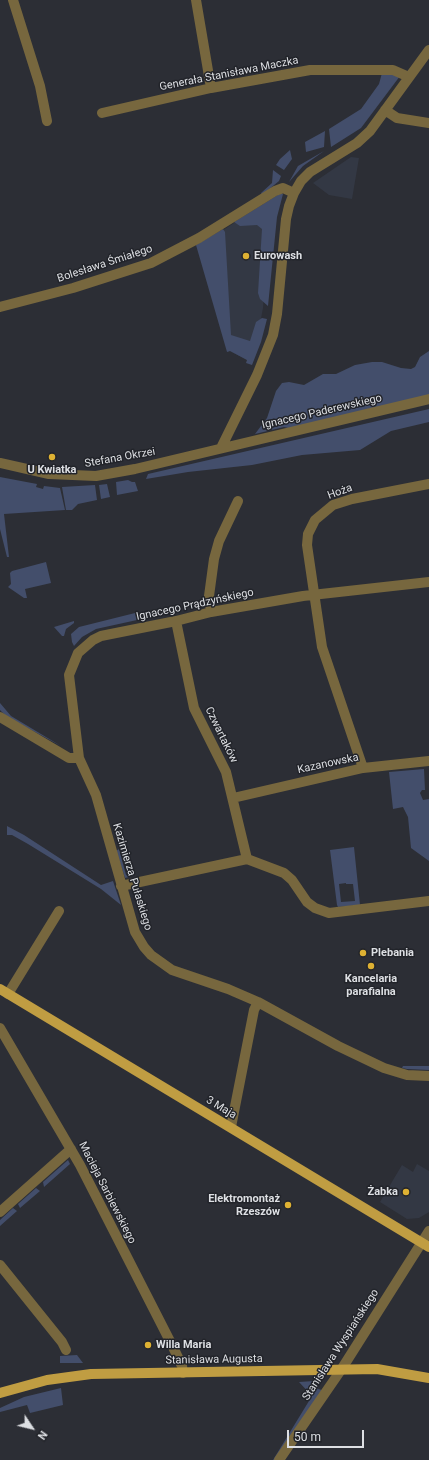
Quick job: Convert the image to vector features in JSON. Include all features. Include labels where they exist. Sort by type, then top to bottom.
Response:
[{"type":"main road","name":"3 Maja","points":[[4,992],[425,1245]]},
{"type":"main road","name":"Stanisława Augusta","points":[[0,1393],[67,1376],[341,1370],[394,1371],[429,1378]]},
{"type":"street","points":[[13,0],[40,86],[47,121]]},
{"type":"street","points":[[196,0],[211,88]]},
{"type":"street","points":[[221,448],[257,375],[273,335],[277,314],[286,219],[294,193],[301,181],[310,172],[364,137],[429,50]]},
{"type":"street","name":"Generała Stanisława Maczka","points":[[102,113],[211,88],[310,70],[393,70],[409,77]]},
{"type":"street","points":[[385,110],[397,118],[429,123]]},
{"type":"street","name":"Bolesława Śmiałego","points":[[0,307],[73,288],[151,263],[199,238],[275,191],[283,188],[294,193]]},
{"type":"street","name":"Ignacego Paderewskiego","points":[[221,448],[429,399]]},
{"type":"street","name":"Stefana Okrzei","points":[[0,463],[49,474],[96,476],[135,469],[221,448]]},
{"type":"street","name":"Hoża","points":[[363,768],[322,647],[307,545],[311,527],[320,515],[333,505],[429,484]]},
{"type":"street","points":[[211,612],[209,596],[214,558],[219,541],[238,501]]},
{"type":"street","name":"Ignacego Prądzyńskiego","points":[[79,758],[69,675],[78,653],[93,640],[101,636],[176,621],[211,612],[314,595],[429,582]]},
{"type":"street","name":"Czwartaków","points":[[176,621],[194,708],[226,772],[247,859]]},
{"type":"street","points":[[0,717],[69,758],[79,758]]},
{"type":"street","name":"Kazimierza Pułaskiego","points":[[79,758],[96,795],[121,886],[139,940],[151,955],[172,970],[228,989],[258,1002],[338,1046],[384,1068],[407,1075],[429,1076]]},
{"type":"street","name":"Kazanowska","points":[[233,798],[363,768],[429,761]]},
{"type":"street","points":[[121,886],[247,859],[284,874],[292,880],[307,902],[315,908],[329,913],[429,901]]},
{"type":"street","points":[[4,992],[59,911]]},
{"type":"street","points":[[231,1128],[254,1010],[258,1002]]},
{"type":"street","name":"Macieja Sarbiewskiego","points":[[0,1028],[71,1149],[173,1347],[182,1366],[183,1373]]},
{"type":"street","points":[[0,1212],[71,1149]]},
{"type":"street","name":"Stanisława Wyspiańskiego","points":[[279,1460],[425,1245],[429,1231]]},
{"type":"street","points":[[0,1265],[62,1342],[66,1350]]},
{"type":"shaded area","points":[[382,73],[400,76],[361,128],[331,147],[329,129],[361,109],[379,84]]},
{"type":"shaded area","points":[[325,131],[324,147],[306,152],[305,142]]},
{"type":"shaded area","points":[[290,150],[292,159],[284,170],[276,165]]},
{"type":"shaded area","points":[[324,151],[303,166],[289,182],[298,166]]},
{"type":"shaded area","points":[[351,157],[359,158],[352,199],[329,195],[313,183]]},
{"type":"shaded area","points":[[273,170],[281,176],[279,181],[262,195],[261,193],[272,183]]},
{"type":"shaded area","points":[[281,193],[283,194],[277,217],[268,306],[260,299],[258,293],[262,229],[257,225],[240,226],[234,222]]},
{"type":"shaded area","points":[[267,202],[266,264],[263,308],[259,329],[247,360],[230,351],[227,352],[220,232]]},
{"type":"shaded area","points":[[223,229],[225,232],[231,335],[250,341],[256,322],[262,318],[267,319],[261,342],[252,365],[246,363],[247,360],[230,351],[227,352],[196,245]]},
{"type":"shaded area","points":[[429,351],[429,399],[292,429],[284,427],[255,434],[267,418],[276,391],[282,383],[289,382],[304,385],[323,374],[336,374],[355,365],[372,362],[382,362],[401,368],[411,369],[415,367],[420,357]]},
{"type":"shaded area","points":[[429,409],[429,422],[391,431],[360,450],[302,455],[252,465],[188,472],[146,479],[148,474]]},
{"type":"shaded area","points":[[0,477],[37,484],[36,487],[43,489],[44,486],[60,488],[65,510],[4,514],[9,557],[7,557],[0,529]]},
{"type":"shaded area","points":[[128,480],[135,482],[138,491],[117,495],[116,482]]},
{"type":"shaded area","points":[[107,484],[110,497],[101,499],[99,485]]},
{"type":"shaded area","points":[[95,485],[97,500],[78,504],[72,510],[66,510],[62,487]]},
{"type":"shaded area","points":[[46,562],[51,583],[25,589],[27,598],[24,598],[8,587],[11,584],[10,573],[12,571]]},
{"type":"shaded area","points":[[135,613],[137,620],[96,629],[82,637],[74,646],[72,642],[71,634],[79,627]]},
{"type":"shaded area","points":[[74,621],[74,623],[66,629],[64,636],[62,636],[54,627]]},
{"type":"shaded area","points":[[0,703],[11,716],[61,746],[7,717],[0,710]]},
{"type":"shaded area","points":[[424,769],[425,790],[422,790],[420,793],[423,800],[429,799],[429,861],[411,848],[408,817],[403,807],[393,809],[389,772]]},
{"type":"shaded area","points":[[7,826],[24,835],[101,885],[113,881],[121,905],[101,889],[28,844],[12,835],[7,835]]},
{"type":"shaded area","points":[[354,847],[360,905],[338,907],[330,850]],"holes":[[[339,884],[353,884],[355,901],[341,902]]]},
{"type":"shaded area","points":[[119,849],[126,875],[129,877],[125,878],[116,851]]},
{"type":"shaded area","points":[[403,1066],[429,1066],[429,1070],[407,1069],[402,1068]]},
{"type":"shaded area","points":[[68,1160],[70,1164],[44,1187],[43,1182]]},
{"type":"shaded area","points":[[417,1164],[429,1171],[429,1212],[419,1218],[407,1219],[380,1202],[402,1165],[413,1172]]},
{"type":"shaded area","points":[[36,1188],[40,1191],[20,1208],[18,1204]]},
{"type":"shaded area","points":[[13,1208],[17,1211],[0,1226],[0,1220]]},
{"type":"shaded area","points":[[77,1355],[83,1363],[60,1363],[60,1356]]},
{"type":"shaded area","points":[[314,1381],[319,1384],[318,1389],[322,1390],[277,1460],[273,1460],[312,1396],[299,1382]]},
{"type":"shaded area","points":[[61,1388],[63,1405],[30,1413],[27,1405],[0,1412],[0,1408],[24,1397]]},
{"type":"place","name":"Eurowash","points":[[246,256]]},
{"type":"place","name":"U Kwiatka","points":[[52,457]]},
{"type":"place","name":"Plebania","points":[[363,953]]},
{"type":"place","name":"Kancelaria parafialna","points":[[371,966]]},
{"type":"place","name":"Żabka","points":[[406,1192]]},
{"type":"place","name":"Elektromontaż Rzeszów","points":[[288,1205]]},
{"type":"place","name":"Willa Maria","points":[[148,1345]]}]
